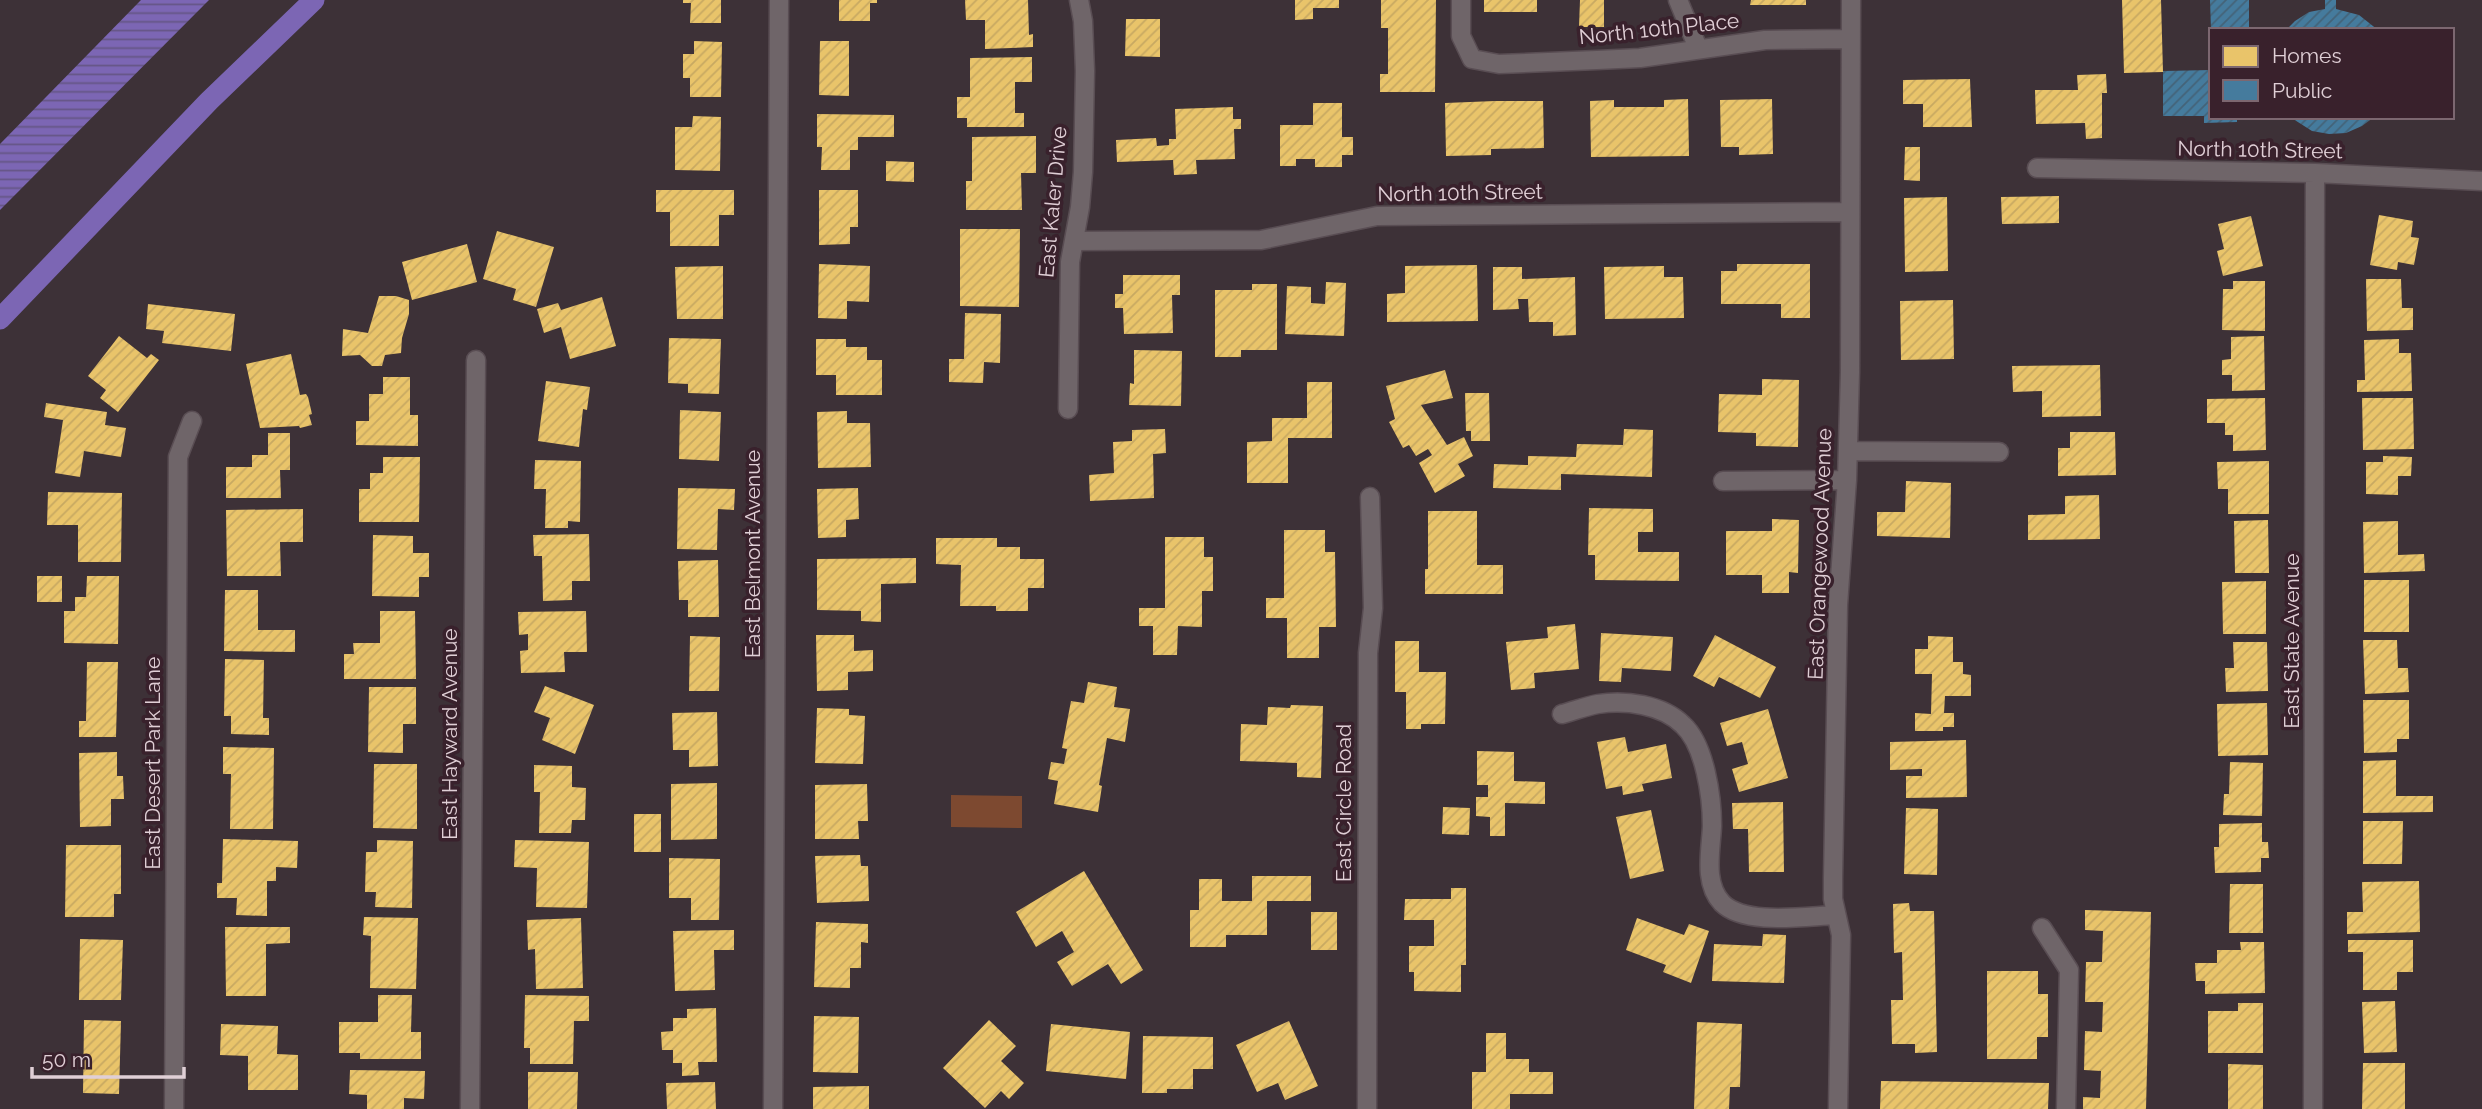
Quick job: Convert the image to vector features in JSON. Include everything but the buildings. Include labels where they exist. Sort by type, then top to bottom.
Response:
[{"type":"street","name":"East Belmont Avenue","points":[[773,1109],[779,0]]},
{"type":"street","name":"East Kaler Drive","points":[[1068,408],[1068,297],[1083,172],[1085,71],[1083,21],[1079,0]]},
{"type":"street","name":"North 10th Place","points":[[1461,0],[1461,36],[1472,59],[1499,64],[1640,58],[1765,40],[1851,39]]},
{"type":"street","points":[[1678,0],[1698,48]]},
{"type":"street","name":"East Orangewood Avenue","points":[[1838,1109],[1841,934],[1836,915],[1833,878],[1838,605],[1848,451],[1851,0]]},
{"type":"street","name":"North 10th Street","points":[[2037,168],[2315,173],[2482,181]]},
{"type":"street","name":"East State Avenue","points":[[2313,1109],[2315,173]]},
{"type":"street","name":"North 10th Street","points":[[1074,241],[1261,240],[1377,216],[1850,212]]},
{"type":"street","name":"East Hayward Avenue","points":[[470,1109],[476,360]]},
{"type":"street","name":"East Desert Park Lane","points":[[174,1109],[178,457],[192,421]]},
{"type":"street","points":[[1848,451],[1999,452]]},
{"type":"street","points":[[1723,481],[1847,480]]},
{"type":"street","name":"East Circle Road","points":[[1367,1109],[1368,666],[1373,608],[1370,497]]},
{"type":"street","points":[[1562,714],[1598,704],[1627,703],[1648,706],[1668,714],[1684,725],[1698,749],[1710,793],[1710,874],[1715,891],[1723,903],[1735,911],[1761,917],[1836,915]]},
{"type":"street","points":[[2042,928],[2069,970],[2066,1109]]},
{"type":"shaded area","points":[[141,0],[209,0],[0,210],[0,144]]},
{"type":"shaded area","points":[[951,795],[1022,796],[1022,828],[951,827]]},
{"type":"waterway","points":[[0,319],[209,101],[314,0]]}]
